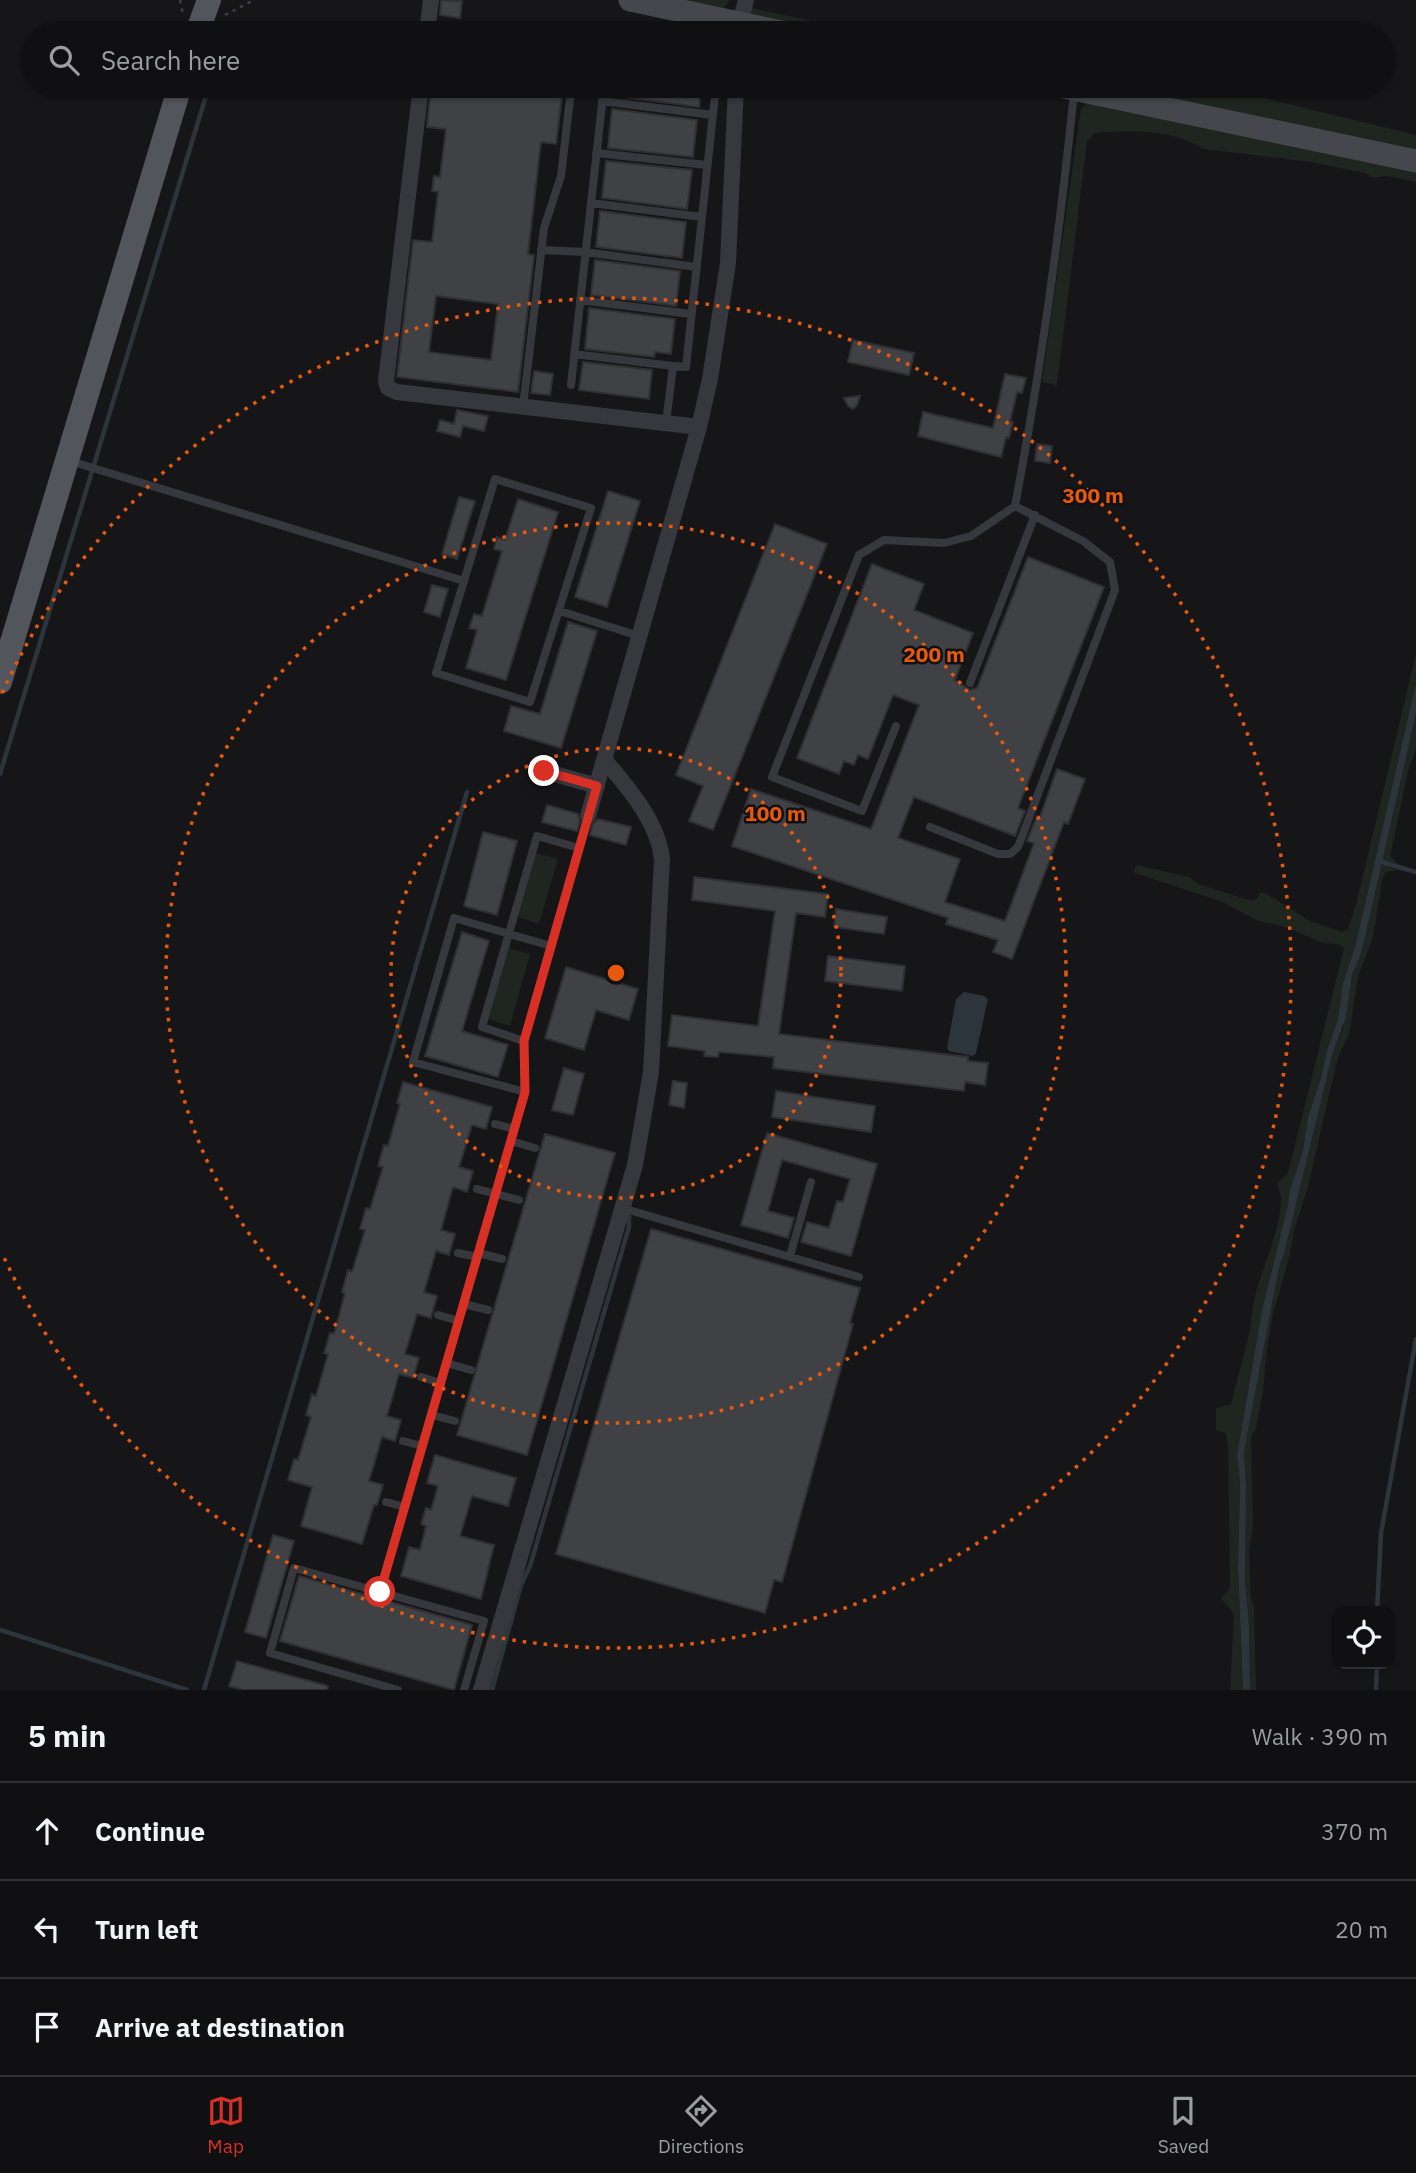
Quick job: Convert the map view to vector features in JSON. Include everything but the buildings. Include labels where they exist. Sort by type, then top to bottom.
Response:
[{"type":"main road","points":[[630,0],[708,21]]},
{"type":"main road","points":[[0,682],[176,98]]},
{"type":"main road","points":[[1119,98],[1416,161]]},
{"type":"street","points":[[428,21],[431,0]]},
{"type":"street","points":[[740,21],[746,0]]},
{"type":"street","points":[[420,98],[386,381],[388,388],[397,393],[699,427]]},
{"type":"street","points":[[589,816],[699,427],[710,379],[728,263],[735,98]]},
{"type":"street","points":[[481,1690],[622,1208],[639,1144],[651,1072],[662,859],[660,839],[630,790],[604,759]]},
{"type":"street","points":[[544,771],[597,786]]},
{"type":"lane","points":[[523,407],[544,228],[561,176],[570,98]]},
{"type":"lane","points":[[570,385],[602,98]]},
{"type":"lane","points":[[574,354],[685,367],[715,98]]},
{"type":"lane","points":[[895,726],[862,811],[772,777],[859,555],[884,540],[944,543],[971,536],[1015,506],[1035,397],[1059,233],[1066,98]]},
{"type":"lane","points":[[602,101],[713,115]]},
{"type":"lane","points":[[596,153],[707,165]]},
{"type":"lane","points":[[590,204],[702,217]]},
{"type":"lane","points":[[541,250],[585,252],[696,267]]},
{"type":"lane","points":[[580,300],[691,314]]},
{"type":"lane","points":[[666,423],[673,366]]},
{"type":"lane","points":[[67,460],[464,581]]},
{"type":"lane","points":[[495,479],[591,509],[560,611],[530,702],[436,673],[495,479]]},
{"type":"lane","points":[[930,827],[998,854],[1010,854],[1018,847],[1115,590],[1110,562],[1083,541],[1015,506]]},
{"type":"lane","points":[[970,683],[1035,515]]},
{"type":"lane","points":[[560,611],[639,636]]},
{"type":"lane","points":[[380,1592],[525,1092],[524,1041],[589,816]]},
{"type":"lane","points":[[524,1041],[482,1027],[537,836],[579,848]]},
{"type":"lane","points":[[525,1092],[413,1062],[454,918],[551,946]]},
{"type":"lane","points":[[495,1124],[514,1129]]},
{"type":"lane","points":[[510,1142],[535,1148]]},
{"type":"lane","points":[[790,1256],[811,1182]]},
{"type":"lane","points":[[477,1189],[519,1200]]},
{"type":"lane","points":[[622,1208],[859,1276]]},
{"type":"lane","points":[[458,1252],[502,1259]]},
{"type":"lane","points":[[464,1304],[488,1310]]},
{"type":"lane","points":[[439,1315],[458,1321]]},
{"type":"lane","points":[[446,1363],[471,1370]]},
{"type":"lane","points":[[421,1377],[441,1383]]},
{"type":"lane","points":[[432,1415],[455,1421]]},
{"type":"lane","points":[[403,1441],[422,1446]]},
{"type":"lane","points":[[386,1502],[405,1507]]},
{"type":"lane","points":[[398,1690],[270,1653],[294,1568],[484,1621],[464,1690]]},
{"type":"path","points":[[208,18],[227,13],[254,0]]},
{"type":"shaded area","points":[[670,0],[729,0],[724,9]]},
{"type":"shaded area","points":[[752,8],[813,21],[770,21],[749,17]]},
{"type":"shaded area","points":[[1166,98],[1264,98],[1416,135],[1416,149]]},
{"type":"shaded area","points":[[1089,102],[1416,169],[1416,182],[1387,176],[1374,178],[1365,173],[1311,162],[1204,149],[1192,142],[1165,134],[1137,131],[1095,133],[1087,141],[1057,385],[1042,382],[1081,109]]},
{"type":"shaded area","points":[[1416,654],[1416,683],[1355,947],[1343,983],[1338,1019],[1308,1117],[1303,1150],[1289,1193],[1262,1310],[1237,1455],[1240,1482],[1238,1568],[1243,1690],[1230,1690],[1234,1614],[1221,1598],[1230,1588],[1228,1443],[1225,1433],[1216,1430],[1216,1408],[1231,1404],[1251,1326],[1256,1294],[1280,1214],[1281,1196],[1277,1183],[1288,1173],[1344,948],[1337,944],[1323,943],[1286,927],[1256,920],[1223,902],[1135,873],[1134,869],[1137,865],[1189,877],[1198,884],[1252,901],[1264,892],[1310,921],[1342,932],[1348,929]]},
{"type":"shaded area","points":[[1416,683],[1416,713],[1361,954],[1352,975],[1346,1017],[1332,1056],[1279,1267],[1244,1452],[1245,1582],[1250,1690],[1243,1690],[1238,1568],[1240,1482],[1237,1455],[1262,1310],[1289,1193],[1303,1150],[1308,1117],[1338,1019],[1343,983],[1355,947]]},
{"type":"shaded area","points":[[1416,713],[1416,749],[1408,772],[1391,852],[1391,857],[1400,866],[1381,860]]},
{"type":"shaded area","points":[[536,853],[558,859],[539,924],[518,917]]},
{"type":"shaded area","points":[[1380,864],[1397,870],[1386,872],[1383,877],[1373,937],[1358,977],[1349,1035],[1334,1073],[1308,1187],[1273,1314],[1263,1392],[1256,1428],[1251,1437],[1253,1528],[1249,1551],[1251,1598],[1254,1608],[1256,1690],[1250,1690],[1245,1582],[1244,1452],[1279,1267],[1332,1056],[1343,1029],[1352,975],[1361,954]]},
{"type":"shaded area","points":[[509,948],[530,954],[510,1026],[488,1019]]},
{"type":"shaded area","points":[[964,992],[988,999],[976,1053],[973,1056],[949,1051],[947,1048],[956,999]]},
{"type":"waterway","points":[[0,774],[205,98]]},
{"type":"waterway","points":[[204,1690],[467,792]]},
{"type":"waterway","points":[[1378,861],[1416,872]]},
{"type":"waterway","points":[[492,1690],[629,1227],[629,1216]]},
{"type":"waterway","points":[[1377,1606],[1381,1533],[1416,1339]]},
{"type":"waterway","points":[[0,1630],[187,1690]]},
{"type":"waterway","points":[[1376,1690],[1377,1669]]},
{"type":"route","points":[[380,1592],[525,1092],[524,1041],[597,786],[544,771]]}]
